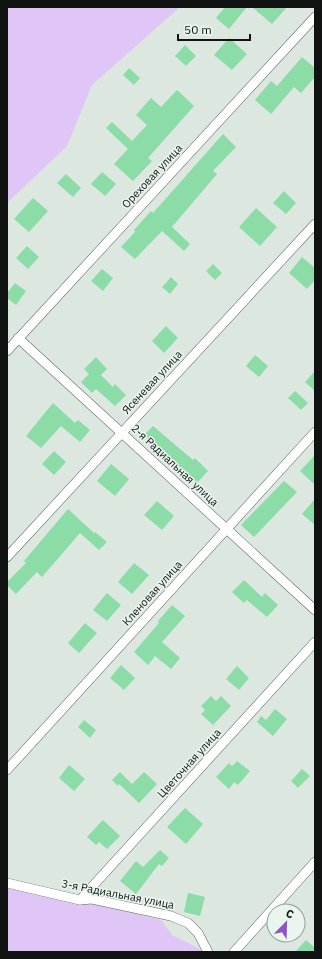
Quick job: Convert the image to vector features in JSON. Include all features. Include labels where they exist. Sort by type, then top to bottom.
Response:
[{"type":"street","name":"Ореховая улица","points":[[7,350],[315,17]]},
{"type":"street","name":"Ясеневая улица","points":[[7,557],[315,224]]},
{"type":"street","name":"2-я Радиальная улица","points":[[18,338],[315,610]]},
{"type":"street","name":"Кленовая улица","points":[[7,770],[227,530],[261,489],[315,432]]},
{"type":"street","name":"Цветочная улица","points":[[80,900],[315,642]]},
{"type":"street","points":[[235,952],[315,862]]},
{"type":"street","name":"3-я Радиальная улица","points":[[7,883],[80,900],[99,900],[171,916],[188,923],[198,933],[208,952]]},
{"type":"shaded area","points":[[7,7],[180,7],[92,85],[67,146],[7,203]]},
{"type":"shaded area","points":[[7,888],[82,905],[88,902],[161,920],[172,935],[203,952],[7,952]]},
{"type":"building","points":[[225,7],[247,7],[229,29],[216,18]]},
{"type":"building","points":[[252,7],[287,7],[272,24]]},
{"type":"building","points":[[229,38],[247,54],[232,70],[214,55]]},
{"type":"building","points":[[185,45],[196,56],[186,66],[175,56]]},
{"type":"building","points":[[302,57],[315,68],[315,77],[301,93],[294,87],[271,114],[255,100],[271,81],[277,86]]},
{"type":"building","points":[[129,68],[140,78],[134,85],[123,75]]},
{"type":"building","points":[[177,90],[194,106],[148,158],[152,161],[133,181],[114,164],[128,149],[106,128],[112,122],[132,141],[147,125],[136,115],[151,98],[161,107]]},
{"type":"building","points":[[223,134],[236,147],[213,171],[217,174],[172,227],[190,244],[184,251],[162,231],[135,259],[121,247],[151,211],[153,213]]},
{"type":"building","points":[[102,172],[116,184],[105,196],[91,184]]},
{"type":"building","points":[[66,174],[81,188],[73,197],[57,183]]},
{"type":"building","points":[[284,191],[296,203],[286,214],[273,203]]},
{"type":"building","points":[[33,198],[48,211],[29,232],[14,219]]},
{"type":"building","points":[[256,208],[277,227],[260,246],[239,227]]},
{"type":"building","points":[[27,246],[39,257],[28,269],[16,258]]},
{"type":"building","points":[[302,257],[315,268],[315,280],[307,289],[289,273]]},
{"type":"building","points":[[213,264],[222,273],[215,280],[206,271]]},
{"type":"building","points":[[102,269],[113,278],[103,291],[91,281]]},
{"type":"building","points":[[171,277],[178,284],[170,294],[162,287]]},
{"type":"building","points":[[15,283],[26,291],[16,305],[7,298],[7,293]]},
{"type":"building","points":[[166,326],[178,338],[164,353],[152,341]]},
{"type":"building","points":[[255,355],[268,366],[259,377],[246,366]]},
{"type":"building","points":[[96,357],[107,369],[101,375],[113,387],[115,384],[126,395],[115,406],[96,389],[92,393],[81,382],[89,374],[84,369]]},
{"type":"building","points":[[315,371],[315,391],[305,382]]},
{"type":"building","points":[[295,391],[308,403],[301,410],[288,398]]},
{"type":"building","points":[[53,403],[75,423],[78,420],[90,430],[80,442],[61,426],[41,448],[26,436]]},
{"type":"building","points":[[153,426],[193,460],[195,458],[208,471],[197,483],[144,435]]},
{"type":"building","points":[[54,451],[66,462],[54,475],[42,464]]},
{"type":"building","points":[[315,455],[315,485],[300,471]]},
{"type":"building","points":[[111,464],[129,479],[115,496],[97,481]]},
{"type":"building","points":[[284,481],[297,492],[254,537],[241,525]]},
{"type":"building","points":[[315,499],[315,525],[302,514]]},
{"type":"building","points":[[157,501],[174,516],[162,530],[144,515]]},
{"type":"building","points":[[68,509],[94,533],[95,532],[107,542],[99,550],[80,533],[42,577],[37,572],[16,594],[7,585],[7,582],[26,563],[24,561]]},
{"type":"building","points":[[134,563],[149,575],[132,594],[118,582]]},
{"type":"building","points":[[244,580],[262,597],[265,593],[278,605],[267,617],[247,600],[244,603],[232,592]]},
{"type":"building","points":[[107,593],[121,605],[107,621],[93,610]]},
{"type":"building","points":[[172,605],[185,616],[162,642],[180,658],[171,669],[155,656],[148,665],[134,652],[159,623],[158,621]]},
{"type":"building","points":[[85,623],[97,633],[79,653],[68,643]]},
{"type":"building","points":[[121,665],[135,678],[124,690],[110,678]]},
{"type":"building","points":[[237,666],[249,678],[239,690],[226,679]]},
{"type":"building","points":[[211,696],[216,701],[221,696],[231,706],[213,725],[201,714],[205,710],[201,706]]},
{"type":"building","points":[[275,709],[287,719],[273,736],[257,722],[261,716],[266,720]]},
{"type":"building","points":[[84,720],[96,730],[90,738],[78,727]]},
{"type":"building","points":[[237,761],[250,771],[238,785],[234,782],[229,789],[216,777],[229,763],[232,766]]},
{"type":"building","points":[[69,765],[85,779],[74,791],[59,778]]},
{"type":"building","points":[[302,769],[310,776],[298,788],[291,781]]},
{"type":"building","points":[[120,772],[132,784],[144,772],[157,784],[139,803],[119,784],[118,786],[112,780]]},
{"type":"building","points":[[185,808],[203,824],[186,844],[167,827]]},
{"type":"building","points":[[103,820],[120,836],[107,849],[99,842],[96,845],[87,837]]},
{"type":"building","points":[[160,850],[169,858],[162,866],[159,864],[136,894],[120,881],[136,861],[143,867]]},
{"type":"building","points":[[188,893],[205,897],[200,916],[184,912]]},
{"type":"building","points":[[306,940],[315,948],[315,952],[295,952],[303,943],[306,943]]}]
